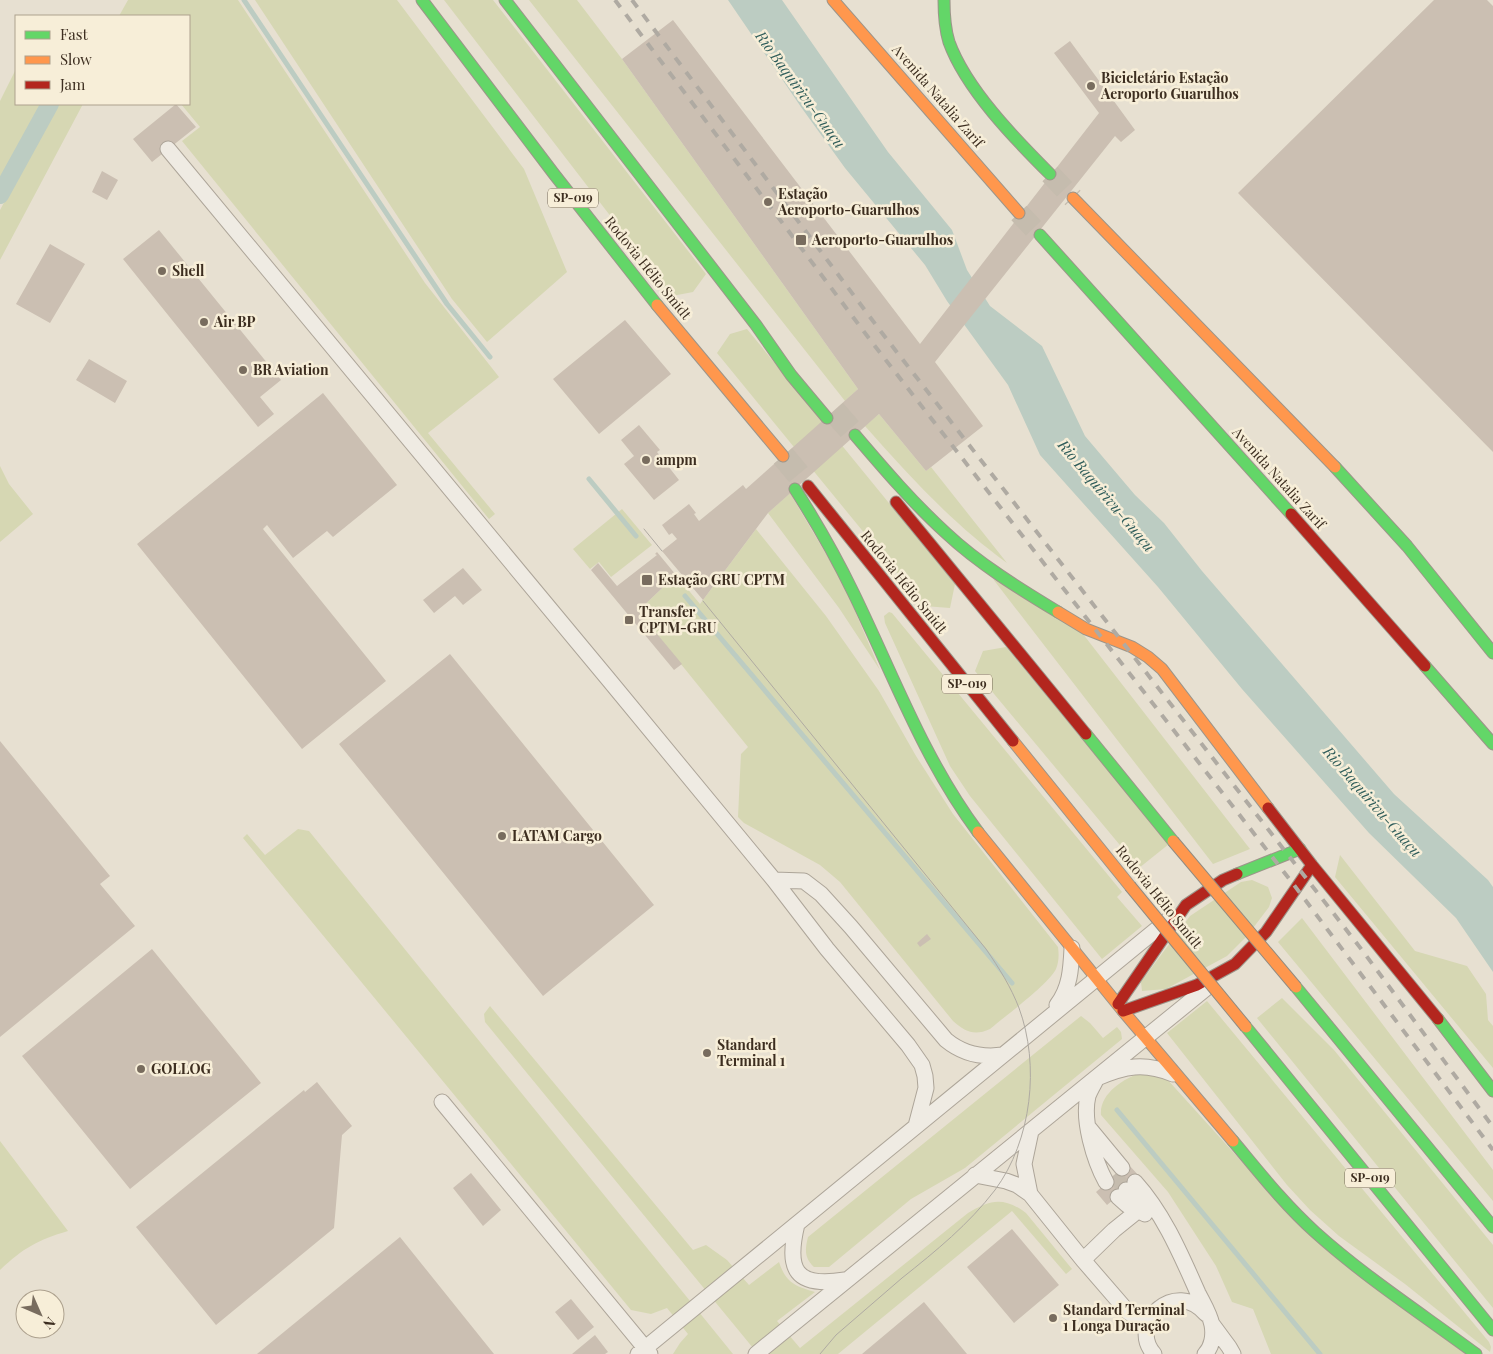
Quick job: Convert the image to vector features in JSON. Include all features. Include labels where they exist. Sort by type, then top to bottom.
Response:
[{"type":"main road","name":"Rodovia Hélio Smidt","points":[[422,0],[511,119],[729,393],[783,456]]},
{"type":"main road","points":[[505,0],[756,325],[792,375],[830,414]]},
{"type":"main road","name":"Avenida Natalia Zarif","points":[[833,0],[1019,213]]},
{"type":"main road","points":[[944,0],[950,44],[968,78],[1050,174]]},
{"type":"main road","points":[[1073,198],[1354,486],[1407,546],[1493,653]]},
{"type":"main road","name":"Avenida Natalia Zarif","points":[[1040,235],[1354,583],[1493,744]]},
{"type":"main road","points":[[729,393],[745,426],[768,456]]},
{"type":"main road","points":[[872,473],[851,439],[947,534],[1009,582],[1086,629],[1132,647],[1162,669],[1174,682],[1312,865],[1493,1091]]},
{"type":"main road","name":"Rodovia Hélio Smidt","points":[[804,481],[1130,886],[1493,1330]]},
{"type":"main road","points":[[794,489],[815,521],[853,591],[917,733],[940,776],[965,815],[992,851],[1177,1076],[1281,1198],[1314,1231],[1346,1258],[1476,1354]]},
{"type":"main road","points":[[891,496],[1173,841],[1493,1226]]},
{"type":"main road","points":[[1121,1007],[1186,905],[1223,880],[1300,849]]},
{"type":"main road","points":[[1121,1007],[1196,985],[1235,964],[1266,932],[1312,865]]},
{"type":"street","points":[[168,148],[774,880],[827,949],[917,1057],[922,1066],[926,1088],[916,1126]]},
{"type":"street","points":[[774,880],[804,881],[821,894],[946,1040],[957,1049],[982,1056],[1003,1055]]},
{"type":"street","points":[[442,1102],[644,1352],[669,1328],[1186,905]]},
{"type":"street","points":[[1045,1020],[1062,999],[1070,978],[1072,948]]},
{"type":"street","points":[[756,1354],[1235,964]]},
{"type":"street","points":[[1114,1175],[1094,1155],[1088,1127],[1088,1096],[1097,1078],[1117,1069],[1143,1066],[1159,1068],[1177,1076]]},
{"type":"street","points":[[1030,1194],[1024,1164],[1031,1131]]},
{"type":"street","points":[[975,1175],[1006,1181],[1017,1185],[1030,1194],[1128,1312],[1148,1324]]},
{"type":"street","points":[[1126,1190],[1144,1207],[1161,1219],[1182,1254],[1210,1321],[1213,1338],[1205,1354]]},
{"type":"street","points":[[1083,1260],[1114,1230],[1144,1207]]},
{"type":"street","points":[[797,1224],[792,1251],[792,1262],[796,1270],[810,1281],[845,1280]]},
{"type":"street","points":[[1154,1354],[1147,1338],[1148,1324],[1154,1313],[1164,1304],[1176,1300],[1189,1301],[1200,1307],[1230,1352]]},
{"type":"green space","points":[[128,0],[238,0],[425,283],[499,377],[428,433],[495,514],[489,519],[182,141],[200,127],[182,105],[190,105],[190,15],[120,15]]},
{"type":"green space","points":[[255,0],[397,0],[524,169],[567,272],[487,342],[452,299]]},
{"type":"green space","points":[[444,0],[493,0],[706,274],[693,292],[672,296]]},
{"type":"green space","points":[[529,0],[577,0],[622,59],[858,389],[845,401]]},
{"type":"green space","points":[[15,71],[15,105],[42,105],[0,181],[0,101]]},
{"type":"green space","points":[[56,105],[82,105],[0,260],[0,210]]},
{"type":"green space","points":[[747,329],[955,584],[950,608],[924,606],[717,353],[730,334]]},
{"type":"green space","points":[[879,414],[926,471],[931,467],[1007,563],[968,532],[932,499],[865,426]]},
{"type":"green space","points":[[0,466],[9,484],[33,514],[0,542]]},
{"type":"green space","points":[[790,493],[843,583],[880,670],[839,608],[768,513]]},
{"type":"green space","points":[[622,509],[652,545],[611,577],[599,562],[590,569],[573,549]]},
{"type":"green space","points":[[756,529],[826,616],[879,691],[916,756],[953,814],[1058,947],[1058,964],[1052,975],[1036,991],[990,1029],[970,1032],[957,1025],[840,882],[820,865],[744,823],[738,817],[741,754],[748,747],[638,611],[676,575],[700,604]]},
{"type":"green space","points":[[993,579],[1083,634],[1250,849],[1213,864]]},
{"type":"green space","points":[[889,612],[892,613],[1122,892],[1117,897],[1142,926],[1102,959],[970,796],[950,766],[885,623],[884,616]]},
{"type":"green space","points":[[1006,647],[1169,844],[1139,868],[975,671],[983,651]]},
{"type":"green space","points":[[298,829],[309,831],[733,1354],[673,1354],[688,1334],[667,1308],[651,1314],[631,1310],[243,838],[247,834],[265,855]]},
{"type":"green space","points":[[1340,855],[1415,951],[1467,966],[1486,994],[1488,1020],[1493,1026],[1493,1068],[1335,877]]},
{"type":"green space","points":[[1252,880],[1268,887],[1272,898],[1269,907],[1247,936],[1227,956],[1166,989],[1142,991],[1141,982],[1190,916],[1241,882]]},
{"type":"green space","points":[[1302,918],[1493,1170],[1493,1201],[1278,942]]},
{"type":"green space","points":[[1282,998],[1334,1050],[1493,1245],[1493,1308],[1257,1018]]},
{"type":"green space","points":[[1207,1001],[1489,1342],[1490,1352],[1405,1284],[1339,1236],[1310,1210],[1287,1185],[1167,1033]]},
{"type":"green space","points":[[490,1006],[693,1250],[706,1245],[727,1260],[749,1285],[779,1262],[785,1275],[792,1283],[815,1292],[777,1321],[800,1348],[968,1213],[983,1205],[1003,1202],[1026,1213],[1072,1269],[1066,1274],[1012,1211],[838,1354],[758,1354],[485,1022],[484,1014]]},
{"type":"green space","points":[[1081,1016],[1103,1038],[1117,1027],[1121,1032],[1122,1039],[965,1168],[911,1199],[829,1267],[814,1267],[811,1264],[806,1253],[808,1237]]},
{"type":"green space","points":[[1141,1073],[1166,1078],[1300,1226],[1465,1354],[1271,1354],[1253,1309],[1232,1302],[1216,1266],[1168,1192],[1101,1115],[1101,1107],[1108,1094],[1120,1083]]},
{"type":"green space","points":[[0,1141],[68,1231],[31,1246],[0,1270]]},
{"type":"water","name":"Rio Baquirivu-Guaçu","points":[[728,0],[782,0],[888,152],[952,230],[967,270],[990,306],[1042,346],[1085,436],[1135,495],[1164,523],[1202,571],[1394,794],[1488,880],[1493,887],[1493,972],[1456,918],[1369,833],[1242,689],[1158,587],[1040,455],[1008,385],[947,301],[925,265],[845,168]]},
{"type":"building","points":[[1434,0],[1487,0],[1493,6],[1493,452],[1238,193]]},
{"type":"building","name":"Estação Aeroporto-Guarulhos","points":[[673,20],[920,344],[1099,113],[1054,53],[1070,41],[1135,130],[1121,142],[1115,136],[935,362],[983,426],[926,471],[879,414],[768,513],[703,600],[662,551],[677,539],[672,533],[669,535],[662,525],[689,504],[699,521],[743,485],[746,489],[858,389],[622,59]]},
{"type":"building","points":[[175,105],[177,105],[196,127],[152,162],[133,139]]},
{"type":"building","points":[[102,171],[118,180],[107,200],[92,192]]},
{"type":"building","points":[[159,230],[281,380],[260,397],[274,414],[258,427],[123,259]]},
{"type":"building","points":[[50,244],[85,264],[50,323],[16,304]]},
{"type":"building","points":[[625,320],[671,374],[599,434],[553,379]]},
{"type":"building","points":[[89,359],[127,381],[115,403],[76,380]]},
{"type":"building","points":[[323,393],[397,485],[333,537],[327,531],[293,558],[267,525],[263,529],[386,681],[302,749],[137,544]]},
{"type":"building","name":"ampm","points":[[639,425],[660,450],[657,452],[679,480],[654,500],[624,464],[634,456],[621,440]]},
{"type":"building","points":[[657,552],[676,575],[638,611],[682,664],[674,670],[591,570],[598,563],[617,586],[657,555],[655,554]]},
{"type":"building","points":[[463,568],[482,590],[463,605],[455,596],[434,613],[423,600]]},
{"type":"building","points":[[450,654],[654,905],[543,996],[339,744]]},
{"type":"building","points":[[0,741],[110,876],[100,884],[135,926],[0,1037]]},
{"type":"building","points":[[927,934],[931,939],[920,947],[917,943]]},
{"type":"building","name":"GOLLOG","points":[[152,949],[261,1083],[130,1189],[22,1056]]},
{"type":"building","points":[[317,1082],[352,1126],[342,1135],[334,1228],[216,1325],[136,1227],[304,1090],[305,1092]]},
{"type":"building","points":[[1128,1164],[1140,1177],[1107,1205],[1096,1192]]},
{"type":"building","points":[[471,1173],[501,1210],[483,1226],[453,1188]]},
{"type":"building","points":[[1012,1229],[1059,1285],[1014,1323],[967,1267]]},
{"type":"building","points":[[400,1237],[494,1354],[257,1354]]},
{"type":"building","points":[[571,1299],[594,1327],[578,1340],[555,1312]]},
{"type":"building","points":[[924,1302],[967,1354],[862,1354]]},
{"type":"building","points":[[595,1335],[608,1352],[605,1354],[572,1354]]},
{"type":"waterway","points":[[244,0],[447,304],[490,357]]},
{"type":"waterway","points":[[0,195],[49,105]]},
{"type":"waterway","points":[[589,479],[636,536]]},
{"type":"waterway","points":[[685,596],[1012,983]]},
{"type":"waterway","points":[[1117,1110],[1320,1354]]},
{"type":"tunnel","points":[[1050,174],[1073,198]]},
{"type":"tunnel","points":[[1019,213],[1040,235]]},
{"type":"tunnel","points":[[834,411],[855,435]]},
{"type":"tunnel","points":[[783,456],[804,481]]},
{"type":"tunnel","points":[[1114,1175],[1126,1190]]},
{"type":"tram line","points":[[644,529],[662,551]]},
{"type":"tram line","points":[[703,601],[986,949],[1016,1000],[1026,1030],[1029,1053],[1029,1102],[1017,1148],[1008,1170],[985,1202],[952,1237],[836,1335],[820,1354]]},
{"type":"railway","points":[[615,0],[871,341],[1294,885],[1493,1150]]},
{"type":"railway","points":[[632,0],[882,333],[1362,950],[1493,1127]]},
{"type":"traffic: fast","points":[[422,0],[554,174],[657,305]]},
{"type":"traffic: fast","points":[[505,0],[756,325],[791,375],[827,418]]},
{"type":"traffic: fast","points":[[944,0],[949,42],[967,78],[1007,129],[1050,174]]},
{"type":"traffic: fast","points":[[1040,235],[1291,514]]},
{"type":"traffic: fast","points":[[855,435],[910,498],[959,544],[1000,576],[1058,612]]},
{"type":"traffic: fast","points":[[1335,467],[1407,546],[1493,653]]},
{"type":"traffic: fast","points":[[795,489],[811,514],[846,579],[910,715],[941,775],[958,804],[978,832]]},
{"type":"traffic: fast","points":[[1425,666],[1493,744]]},
{"type":"traffic: fast","points":[[1086,734],[1173,841]]},
{"type":"traffic: fast","points":[[1237,874],[1300,849]]},
{"type":"traffic: fast","points":[[1296,987],[1493,1227]]},
{"type":"traffic: fast","points":[[1438,1019],[1493,1091]]},
{"type":"traffic: fast","points":[[1246,1027],[1493,1330]]},
{"type":"traffic: fast","points":[[1233,1141],[1282,1199],[1334,1249],[1476,1354]]},
{"type":"traffic: slow","points":[[833,0],[1019,213]]},
{"type":"traffic: slow","points":[[1073,198],[1335,467]]},
{"type":"traffic: slow","points":[[657,305],[783,456]]},
{"type":"traffic: slow","points":[[1058,612],[1086,629],[1132,647],[1162,669],[1268,808]]},
{"type":"traffic: slow","points":[[1013,741],[1130,886]]},
{"type":"traffic: slow","points":[[978,832],[1123,1011],[1233,1141]]},
{"type":"traffic: slow","points":[[1173,841],[1296,987]]},
{"type":"traffic: slow","points":[[1130,886],[1246,1027]]},
{"type":"traffic: jam","points":[[808,486],[1013,741]]},
{"type":"traffic: jam","points":[[896,502],[1086,734]]},
{"type":"traffic: jam","points":[[1291,514],[1425,666]]},
{"type":"traffic: jam","points":[[1268,808],[1438,1019]]},
{"type":"traffic: jam","points":[[1123,1011],[1197,985],[1235,964],[1266,932],[1312,865]]},
{"type":"traffic: jam","points":[[1118,1004],[1186,905],[1223,880],[1237,874]]},
{"type":"place","name":"Bicicletário Estação Aeroporto Guarulhos","points":[[1091,86]]},
{"type":"place","name":"Estação Aeroporto-Guarulhos","points":[[768,202]]},
{"type":"place","name":"Aeroporto-Guarulhos","points":[[801,240]]},
{"type":"place","name":"Shell","points":[[162,271]]},
{"type":"place","name":"Air BP","points":[[204,322]]},
{"type":"place","name":"BR Aviation","points":[[243,370]]},
{"type":"place","name":"ampm","points":[[646,460]]},
{"type":"place","name":"Estação GRU CPTM","points":[[647,580]]},
{"type":"place","name":"Transfer CPTM-GRU","points":[[629,620]]},
{"type":"place","name":"LATAM Cargo","points":[[502,836]]},
{"type":"place","name":"Standard Terminal 1","points":[[707,1053]]},
{"type":"place","name":"GOLLOG","points":[[141,1069]]},
{"type":"place","name":"Standard Terminal 1 Longa Duração","points":[[1053,1318]]}]
